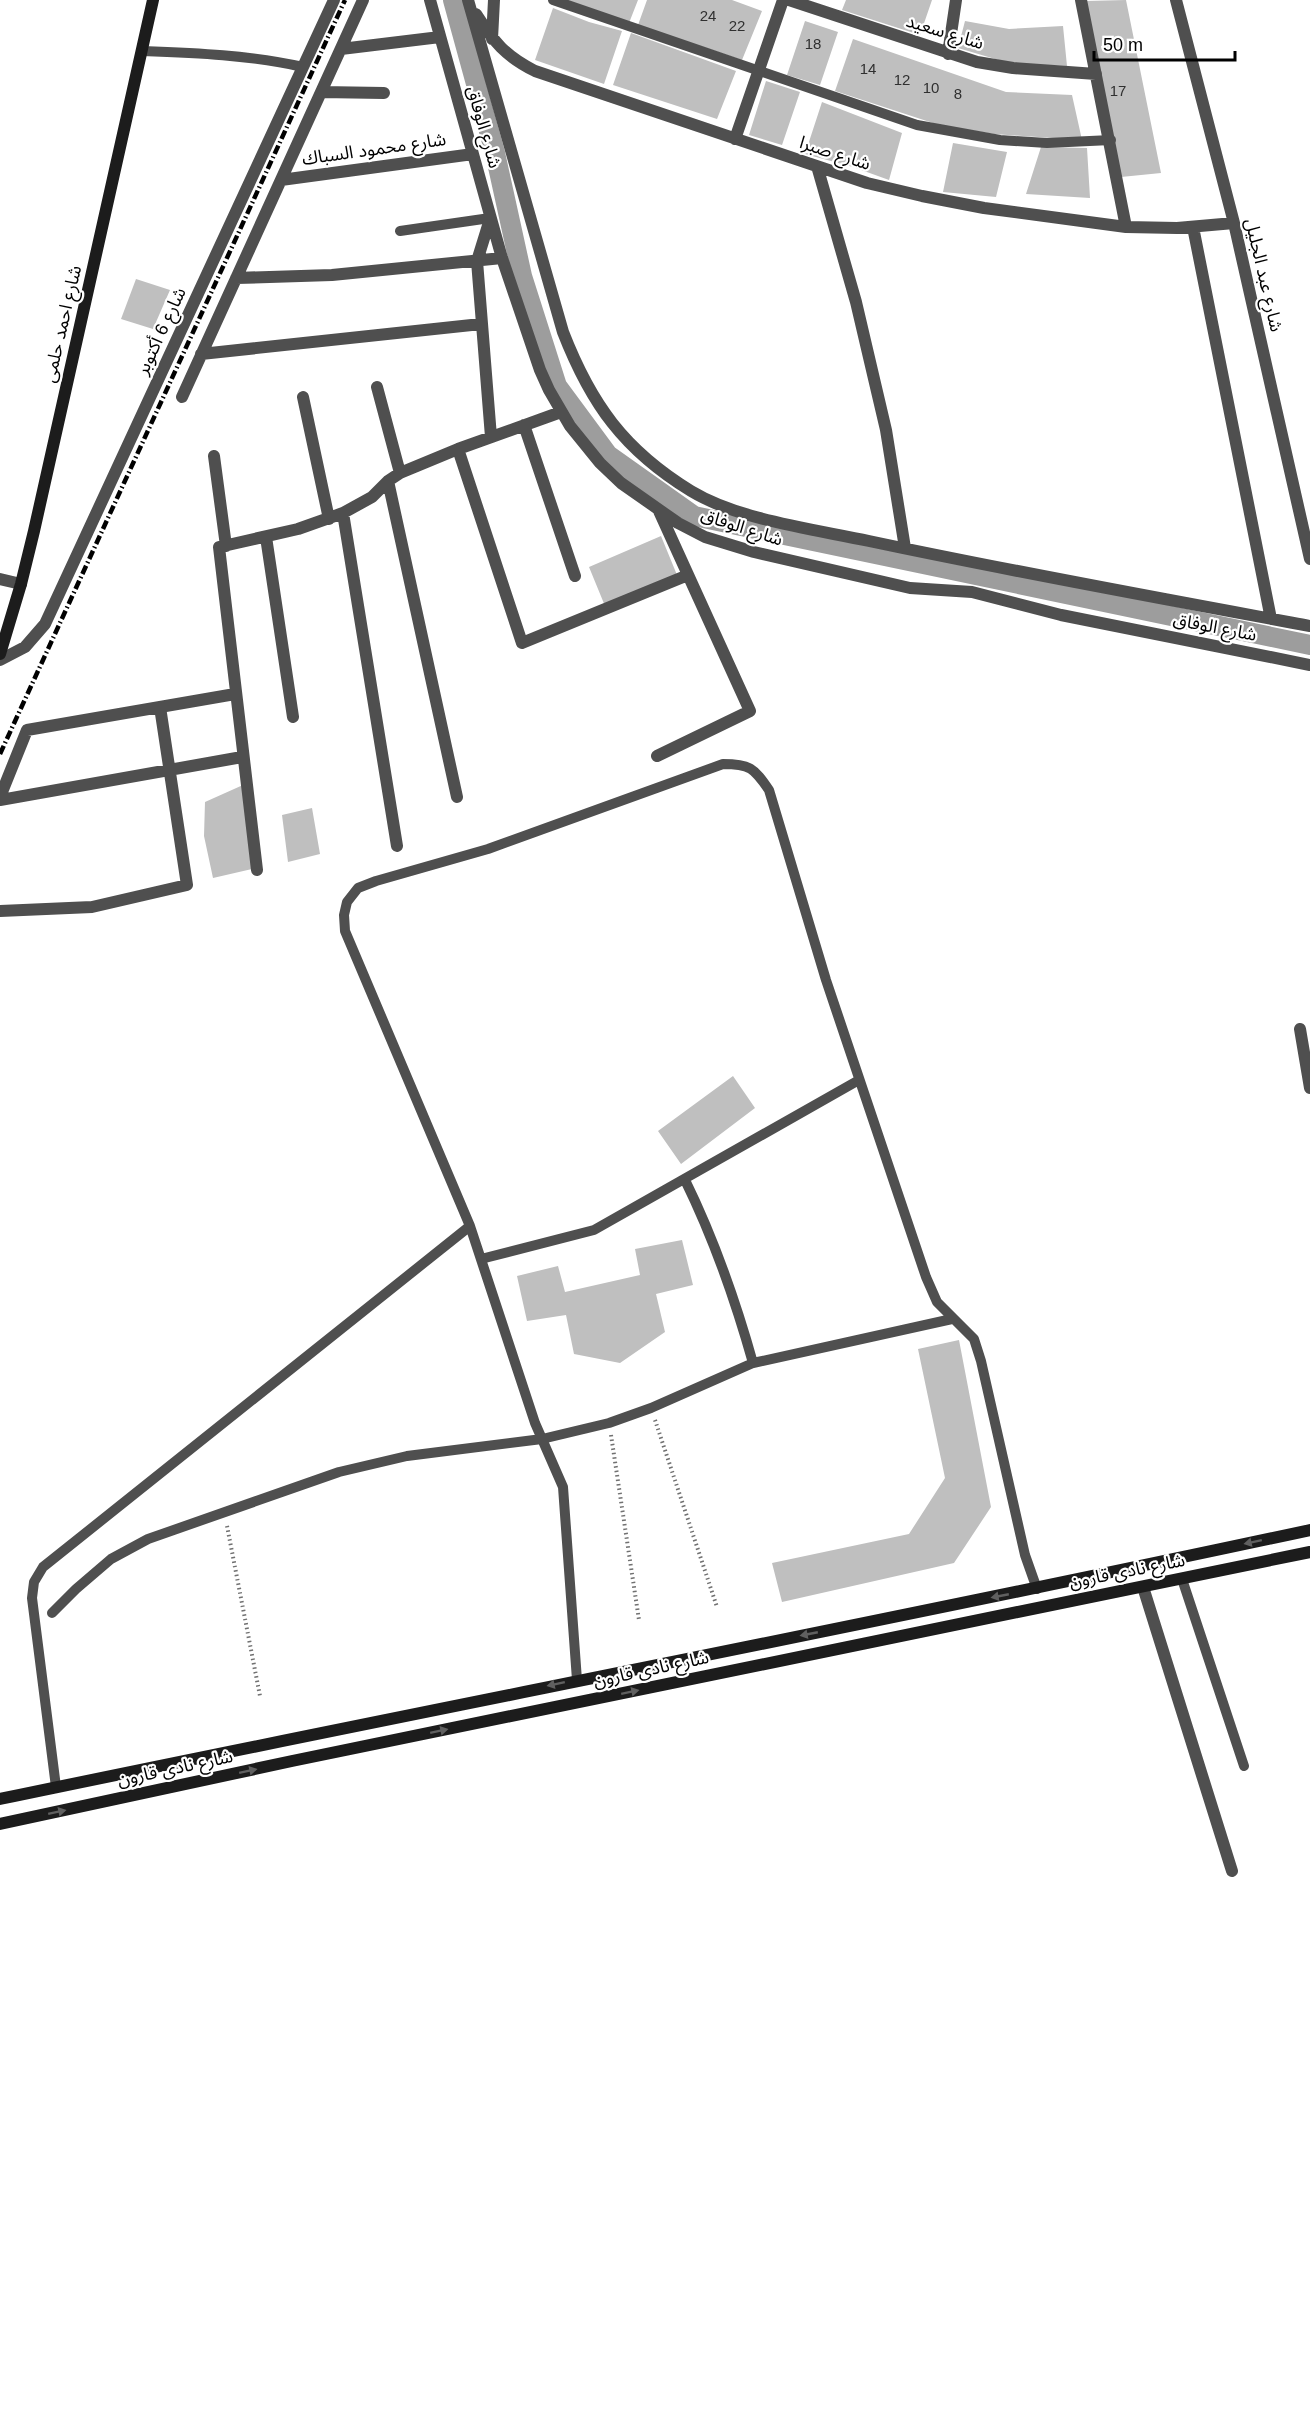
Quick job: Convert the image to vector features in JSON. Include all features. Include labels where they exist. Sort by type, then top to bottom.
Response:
[{"type":"main road","name":"شارع احمد حلمى","points":[[1,652],[21,584],[153,0]]},
{"type":"main road","name":"شارع نادى قارون","points":[[0,1799],[1037,1588],[1310,1530]]},
{"type":"main road","name":"شارع نادى قارون","points":[[0,1824],[292,1761],[1310,1552]]},
{"type":"main road","points":[[1037,1588],[1041,1607]]},
{"type":"main road","points":[[288,1740],[292,1761]]},
{"type":"street","name":"شارع 6 أكتوبر","points":[[1,652],[25,647],[45,624],[334,0]]},
{"type":"street","points":[[182,398],[363,0]]},
{"type":"street","name":"شارع الوفاق","points":[[429,0],[490,218],[540,370],[561,412],[600,463],[621,483],[678,523],[705,537],[754,552],[910,588],[972,592],[1061,615],[1310,665]]},
{"type":"street","name":"شارع الوفاق","points":[[468,0],[563,332],[579,371],[600,408],[626,441],[657,469],[693,492],[731,510],[905,548],[1310,626]]},
{"type":"street","name":"شارع صبرا","points":[[468,0],[492,39],[503,52],[518,63],[535,71],[867,183],[984,208],[1126,227],[1193,227],[1234,223]]},
{"type":"street","points":[[492,39],[494,0]]},
{"type":"street","points":[[735,139],[783,0]]},
{"type":"street","name":"شارع سعيد","points":[[789,0],[977,62],[1013,68],[1096,74]]},
{"type":"street","points":[[948,54],[956,0]]},
{"type":"street","points":[[1082,0],[1111,140],[1126,227]]},
{"type":"street","name":"شارع عبد الجليل","points":[[1176,0],[1234,223],[1310,560]]},
{"type":"street","points":[[341,50],[440,37]]},
{"type":"street","points":[[321,92],[384,93]]},
{"type":"street","name":"شارع محمود السباك","points":[[281,180],[472,154]]},
{"type":"street","points":[[817,166],[856,302],[886,430],[905,548]]},
{"type":"street","points":[[490,218],[477,261],[491,437]]},
{"type":"street","points":[[1193,227],[1271,619]]},
{"type":"street","points":[[236,278],[332,275],[502,258]]},
{"type":"street","points":[[201,354],[481,324]]},
{"type":"street","points":[[378,387],[400,473]]},
{"type":"street","points":[[303,397],[329,519]]},
{"type":"street","points":[[257,870],[219,547],[266,537],[329,519],[372,496],[400,473],[458,449],[561,412]]},
{"type":"street","points":[[524,425],[575,576]]},
{"type":"street","points":[[458,449],[522,643],[688,575]]},
{"type":"street","points":[[214,456],[226,546]]},
{"type":"street","points":[[388,481],[457,797]]},
{"type":"street","points":[[657,756],[750,711],[658,510]]},
{"type":"street","points":[[343,513],[397,846]]},
{"type":"street","points":[[266,537],[293,717]]},
{"type":"street","points":[[0,579],[21,584]]},
{"type":"street","points":[[0,798],[27,730],[235,694]]},
{"type":"street","points":[[0,911],[92,908],[187,885],[160,707]]},
{"type":"street","points":[[0,798],[243,757]]},
{"type":"street","points":[[1300,1029],[1310,1088]]},
{"type":"street","points":[[1143,1587],[1232,1871]]},
{"type":"lane","points":[[553,0],[917,126],[958,134],[1047,143],[1111,140]]},
{"type":"lane","points":[[142,51],[218,53],[263,58],[303,67]]},
{"type":"lane","points":[[400,231],[490,218]]},
{"type":"lane","points":[[577,1680],[563,1487],[543,1439],[470,1226],[345,931],[344,915],[347,902],[358,888],[376,880],[488,849],[723,764],[743,764],[759,775],[769,790],[803,908],[926,1277],[937,1302],[974,1340],[981,1361],[1024,1555],[1037,1588]]},
{"type":"lane","points":[[481,1259],[594,1230],[860,1080]]},
{"type":"lane","points":[[685,1180],[710,1232],[739,1312],[753,1363]]},
{"type":"lane","points":[[56,1787],[32,1598],[34,1582],[43,1567],[470,1226]]},
{"type":"lane","points":[[52,1613],[111,1559],[148,1539],[339,1472],[407,1456],[543,1439],[609,1423],[651,1408],[753,1363],[952,1319]]},
{"type":"lane","points":[[1182,1579],[1244,1766]]},
{"type":"path","points":[[651,1408],[717,1607]]},
{"type":"path","points":[[609,1423],[639,1620]]},
{"type":"path","points":[[225,1512],[260,1696]]},
{"type":"building","points":[[562,0],[638,0],[629,23]]},
{"type":"building","points":[[647,0],[732,0],[762,11],[742,60],[638,25]]},
{"type":"building","points":[[846,0],[932,0],[920,35],[842,10]]},
{"type":"building","points":[[1126,0],[1161,173],[1121,177],[1086,1]]},
{"type":"building","points":[[553,8],[589,22],[622,31],[604,84],[535,60]]},
{"type":"building","points":[[805,21],[838,32],[820,85],[787,75]]},
{"type":"building","points":[[965,21],[1009,29],[1063,26],[1067,66],[1012,64],[958,48]]},
{"type":"building","points":[[631,33],[736,71],[717,119],[613,85]]},
{"type":"building","points":[[853,39],[1006,92],[1072,95],[1082,140],[994,134],[939,125],[835,91]]},
{"type":"building","points":[[766,81],[800,92],[782,145],[749,135]]},
{"type":"building","points":[[822,102],[902,133],[889,180],[805,154]]},
{"type":"building","points":[[953,143],[1007,152],[996,197],[943,192]]},
{"type":"building","points":[[1041,147],[1087,148],[1090,198],[1026,194]]},
{"type":"building","points":[[136,279],[170,290],[153,329],[121,319]]},
{"type":"building","points":[[661,536],[677,575],[605,606],[589,567]]},
{"type":"building","points":[[243,785],[252,869],[213,878],[204,836],[205,802]]},
{"type":"building","points":[[312,808],[320,854],[288,862],[282,815]]},
{"type":"building","points":[[733,1076],[755,1108],[681,1164],[658,1131]]},
{"type":"building","points":[[682,1240],[693,1285],[656,1294],[665,1332],[620,1363],[574,1354],[566,1315],[527,1321],[517,1276],[558,1266],[565,1292],[640,1275],[635,1249]]},
{"type":"building","points":[[959,1340],[991,1507],[954,1563],[782,1602],[772,1563],[909,1534],[945,1478],[918,1349]]},
{"type":"waterway","points":[[453,0],[495,153],[522,276],[557,386],[608,455],[694,516],[1310,645]]},
{"type":"railway","points":[[0,754],[345,0]]}]
